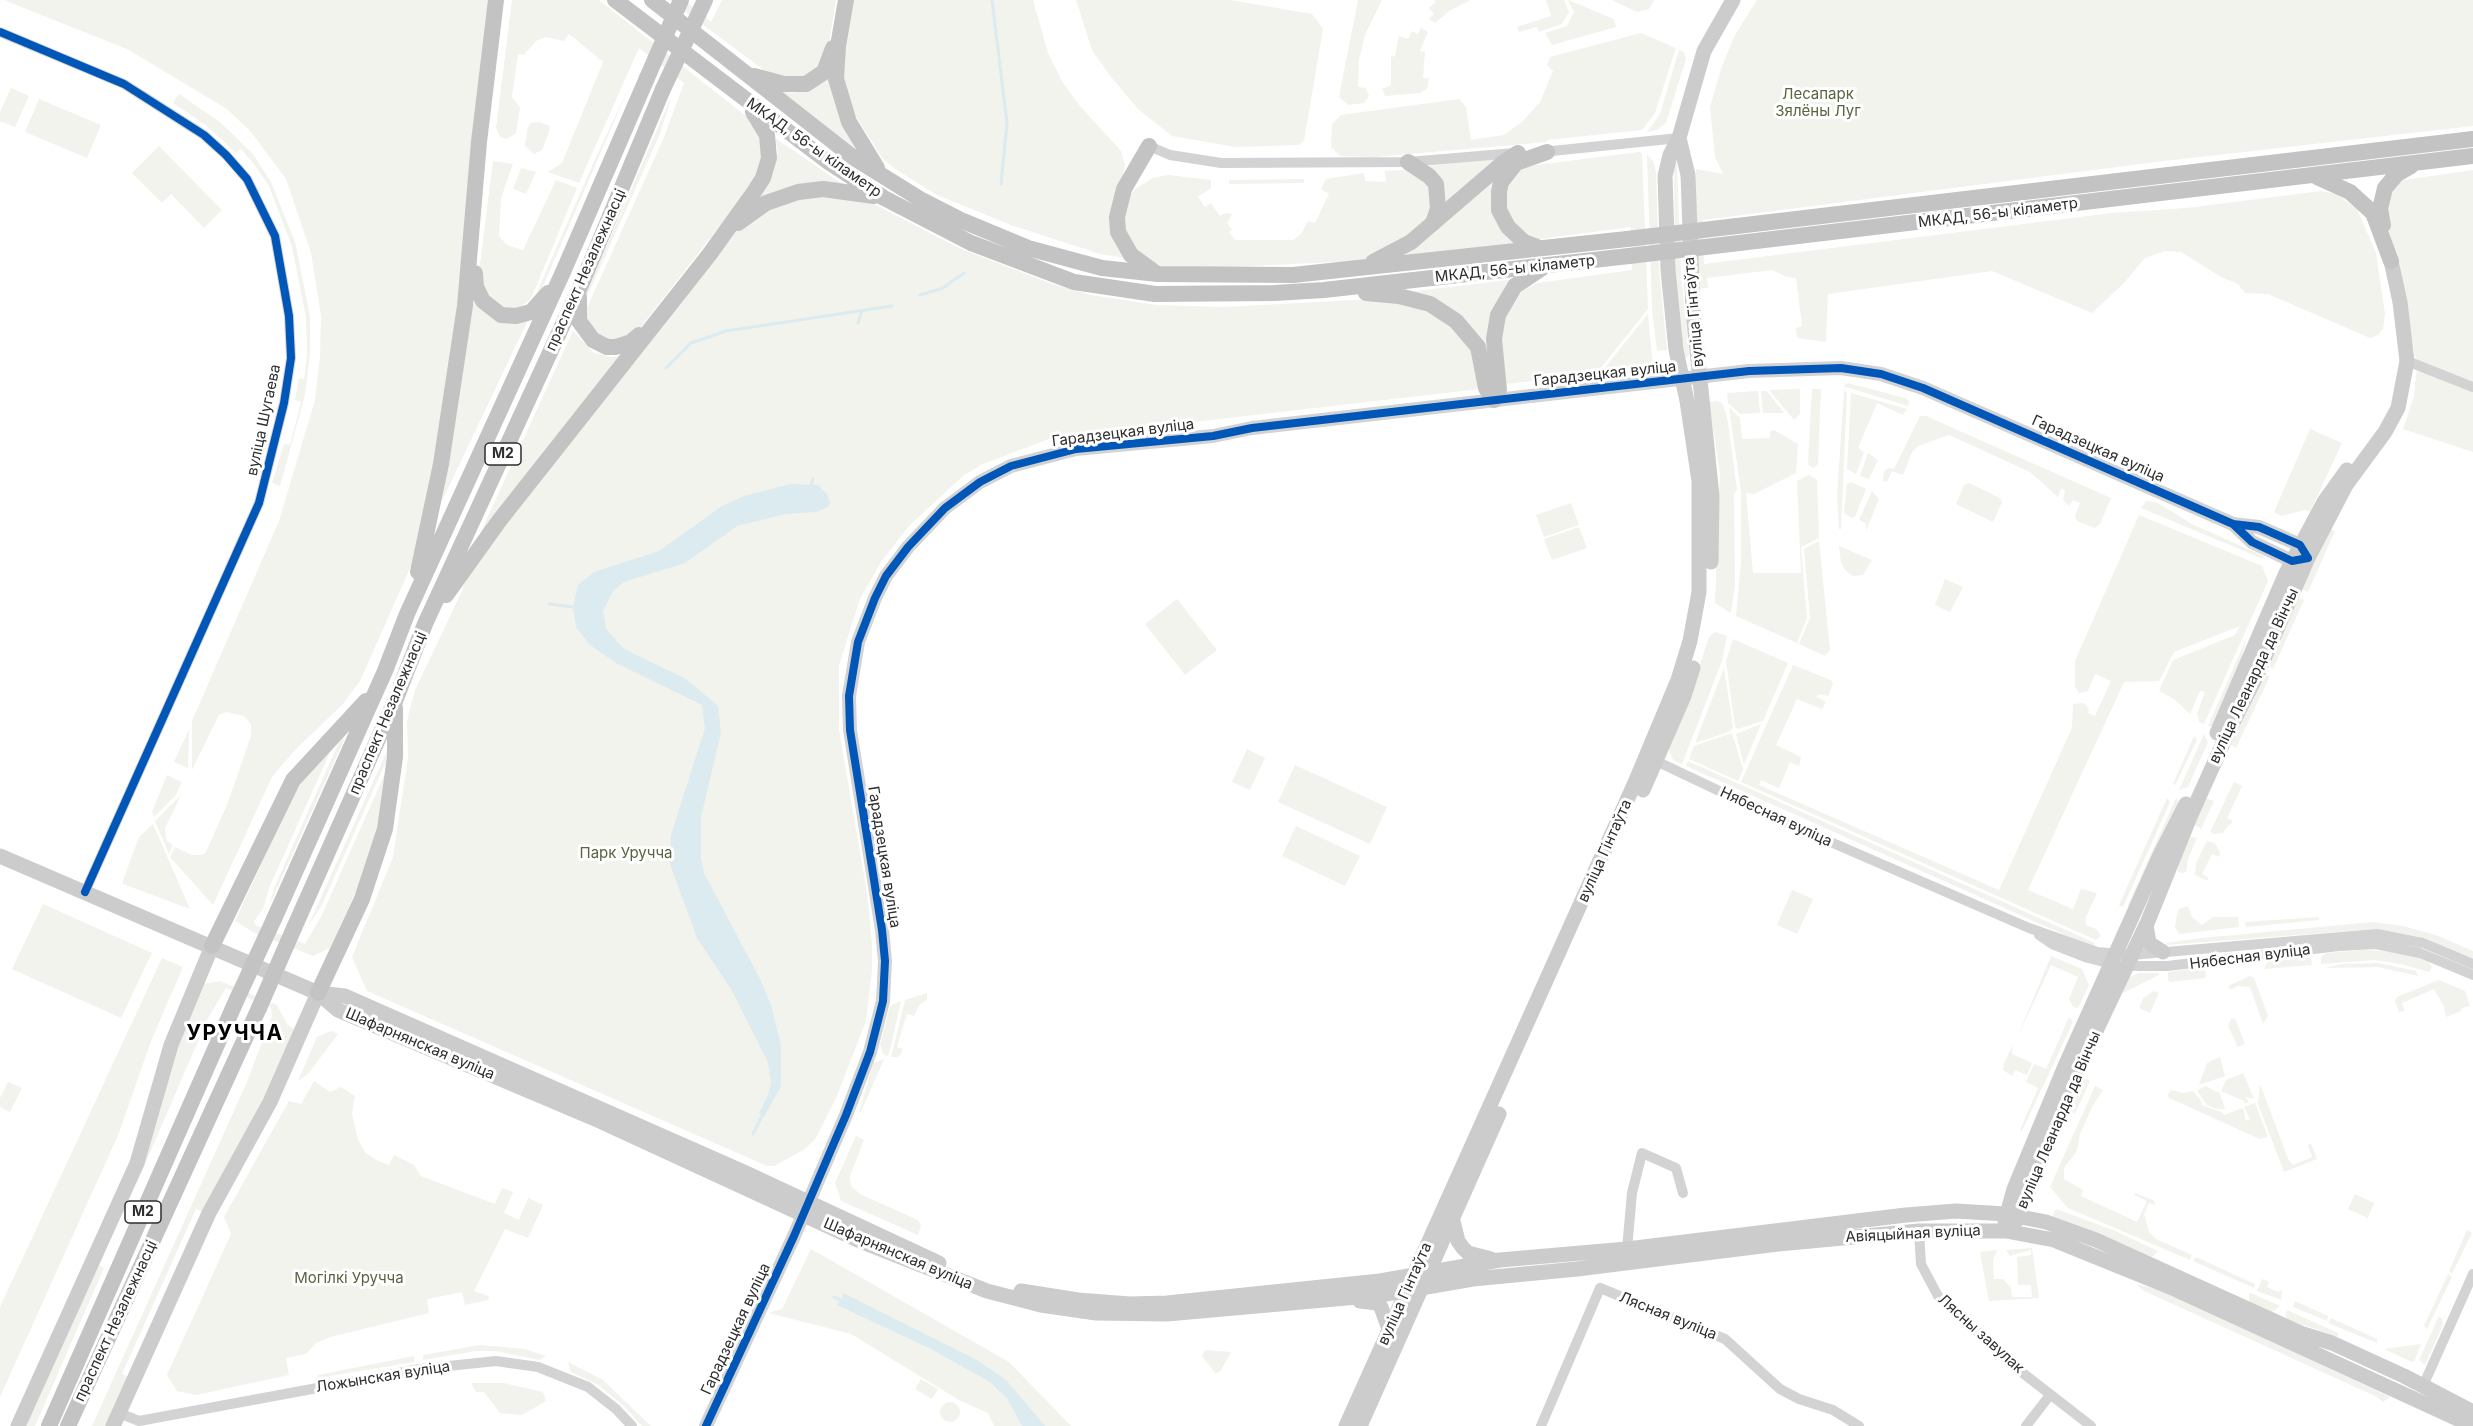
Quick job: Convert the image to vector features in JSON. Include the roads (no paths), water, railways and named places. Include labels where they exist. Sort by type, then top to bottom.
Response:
[{"type":"highway","points":[[496,0],[475,273],[480,295],[494,312],[516,316],[536,308],[560,279]]},
{"type":"highway","points":[[407,614],[441,464],[464,317],[484,143],[507,0]]},
{"type":"highway","name":"МКАД, 56-ы кіламетр","points":[[615,0],[827,161],[884,198],[971,243],[1074,282],[1187,296],[1324,290],[1548,266],[1628,247]]},
{"type":"highway","name":"праспект Незалежнасці","points":[[49,1426],[237,999],[386,671],[407,614],[560,279],[681,0]]},
{"type":"highway","name":"праспект Незалежнасці","points":[[68,1426],[259,1008],[395,701],[425,624],[582,283],[663,89],[705,0]]},
{"type":"highway","points":[[750,75],[797,85],[815,80],[824,72],[833,50],[841,0]]},
{"type":"highway","points":[[846,0],[838,46],[839,91],[858,140],[883,176]]},
{"type":"highway","name":"МКАД, 56-ы кіламетр","points":[[656,3],[750,75],[804,121],[883,176],[954,217],[1028,248],[1102,268],[1158,274],[1293,275],[1538,247],[1628,247],[2313,176],[2415,163],[2451,150]]},
{"type":"highway","points":[[425,624],[499,521],[709,255],[752,195],[767,168],[767,135],[743,98]]},
{"type":"highway","points":[[2451,150],[2473,139]]},
{"type":"highway","points":[[1149,146],[1124,189],[1116,217],[1118,232],[1131,255],[1158,274]]},
{"type":"highway","points":[[2451,150],[2473,156]]},
{"type":"highway","name":"МКАД, 56-ы кіламетр","points":[[1738,235],[2451,150]]},
{"type":"highway","points":[[1538,247],[1524,242],[1508,227],[1500,210],[1499,192],[1502,182],[1516,163],[1546,152]]},
{"type":"highway","points":[[1359,269],[1411,243],[1518,153]]},
{"type":"highway","points":[[1408,162],[1429,176],[1436,184],[1438,209],[1433,223]]},
{"type":"highway","points":[[2391,261],[2391,252],[2380,213],[2380,202],[2385,188],[2397,174],[2415,163]]},
{"type":"highway","points":[[2313,176],[2350,192],[2373,213],[2391,261]]},
{"type":"highway","points":[[709,255],[750,213],[781,197],[824,189],[884,198]]},
{"type":"highway","points":[[1324,290],[1399,296],[1430,304],[1443,311],[1463,328],[1478,347],[1486,388],[1494,400],[1499,390],[1494,348],[1498,315],[1515,286],[1529,275],[1548,266]]},
{"type":"highway","points":[[582,283],[577,306],[579,321],[593,340],[607,347],[631,342],[664,311]]},
{"type":"highway","points":[[212,946],[293,780],[358,711],[386,671]]},
{"type":"highway","points":[[318,993],[362,899],[385,829],[395,757],[395,701]]},
{"type":"main road","name":"вуліца Гінтаўта","points":[[1346,1426],[1389,1329],[1452,1221],[1651,759],[1695,622],[1699,591],[1699,481],[1676,350],[1667,242],[1665,176],[1670,155],[1679,138],[1704,51],[1732,0]]},
{"type":"main road","name":"вуліца Гінтаўта","points":[[1360,1426],[1418,1281],[1513,1058],[1651,759],[1684,696],[1708,603],[1712,496],[1688,241],[1688,175],[1679,138]]},
{"type":"main road","name":"вуліца Леанарда да Вінчы","points":[[2121,961],[2147,922],[2196,803],[2256,677],[2304,551],[2346,485],[2379,441],[2398,408],[2407,361],[2400,302],[2391,261]]},
{"type":"main road","name":"вуліца Леанарда да Вінчы","points":[[2006,1231],[2066,1066],[2121,961],[2292,561],[2304,551]]},
{"type":"main road","name":"Шафарнянская вуліца","points":[[0,856],[318,993],[339,1010],[966,1274],[1030,1293],[1130,1304],[1167,1303],[1418,1281]]},
{"type":"main road","points":[[2147,922],[2148,941],[2163,952]]},
{"type":"main road","points":[[18,1426],[137,1163],[171,1045],[212,946]]},
{"type":"main road","points":[[116,1419],[209,1213],[273,1095],[318,993]]},
{"type":"main road","name":"Шафарнянская вуліца","points":[[807,1208],[860,1241],[987,1291],[1068,1310],[1167,1314],[1345,1298],[1418,1281]]},
{"type":"main road","name":"Авіяцыйная вуліца","points":[[1418,1281],[1473,1279],[1734,1250],[1778,1237],[1956,1211],[2012,1215],[2096,1240],[2303,1334],[2332,1343],[2473,1426]]},
{"type":"main road","points":[[1452,1221],[1458,1241],[1468,1253],[1500,1260]]},
{"type":"main road","name":"Авіяцыйная вуліца","points":[[1418,1281],[1500,1260],[1751,1234],[1778,1237],[1918,1231],[2006,1231],[2046,1238],[2170,1287],[2420,1394]]},
{"type":"main road","points":[[1734,1250],[1736,1241],[1751,1234]]},
{"type":"main road","points":[[1345,1298],[1377,1303],[1383,1310],[1389,1329]]},
{"type":"main road","points":[[2420,1394],[2473,1412]]},
{"type":"street","name":"вуліца Шугаева","points":[[0,32],[123,84],[204,135],[226,155],[247,179],[275,236],[289,316],[291,358],[284,403],[259,503],[85,892]]},
{"type":"street","points":[[1149,146],[1170,155],[1221,163],[1408,162],[1546,152],[1679,138]]},
{"type":"street","points":[[2407,361],[2473,387]]},
{"type":"street","name":"Гарадзецкая вуліца","points":[[706,1426],[807,1208],[867,1061],[883,1001],[885,961],[882,930],[848,710],[854,662],[864,622],[886,576],[908,547],[939,514],[968,489],[1011,466],[1051,454],[1699,377],[1805,367],[1841,368],[1881,374],[2021,429],[2233,524],[2252,542],[2292,561]]},
{"type":"street","name":"Гарадзецкая вуліца","points":[[2233,524],[2259,526],[2304,551]]},
{"type":"street","name":"Нябесная вуліца","points":[[1651,759],[1789,824],[2029,928],[2052,944],[2121,961],[2167,966],[2323,943],[2367,934],[2397,936],[2431,945],[2473,964]]},
{"type":"street","name":"Нябесная вуліца","points":[[2121,961],[2163,952],[2323,943],[2359,944],[2395,947],[2427,955],[2473,975]]},
{"type":"street","points":[[1627,1248],[1632,1192],[1642,1153],[1676,1168],[1683,1192]]},
{"type":"street","name":"Лясны завулак","points":[[1918,1231],[1921,1264],[1938,1296],[2050,1395],[2091,1426]]},
{"type":"street","points":[[2420,1394],[2473,1274]]},
{"type":"street","name":"Лясная вуліца","points":[[1541,1426],[1600,1288],[1725,1340],[1780,1389],[1799,1399],[1833,1410],[1859,1426]]},
{"type":"street","name":"Ложынская вуліца","points":[[116,1419],[139,1421],[420,1369],[496,1361],[538,1367],[588,1387],[616,1409],[632,1426]]},
{"type":"street","points":[[2026,1426],[2050,1395]]},
{"type":"waterway","points":[[992,0],[1007,123],[1001,184]]},
{"type":"waterway","points":[[920,295],[943,288],[964,273]]},
{"type":"waterway","points":[[666,368],[691,343],[726,331],[892,306]]},
{"type":"waterway","points":[[858,323],[862,311]]},
{"type":"waterway","points":[[811,485],[813,479]]},
{"type":"waterway","points":[[549,604],[574,607]]},
{"type":"waterway","points":[[753,1134],[762,1116]]},
{"type":"waterway","points":[[834,1297],[845,1302]]},
{"type":"district","name":"УРУЧЧА","points":[[235,1034]]},
{"type":"park label","name":"Лесапарк Зялёны Луг","points":[[1818,102]]},
{"type":"park label","name":"Парк Уручча","points":[[626,853]]},
{"type":"park label","name":"Могілкі Уручча","points":[[349,1278]]}]
